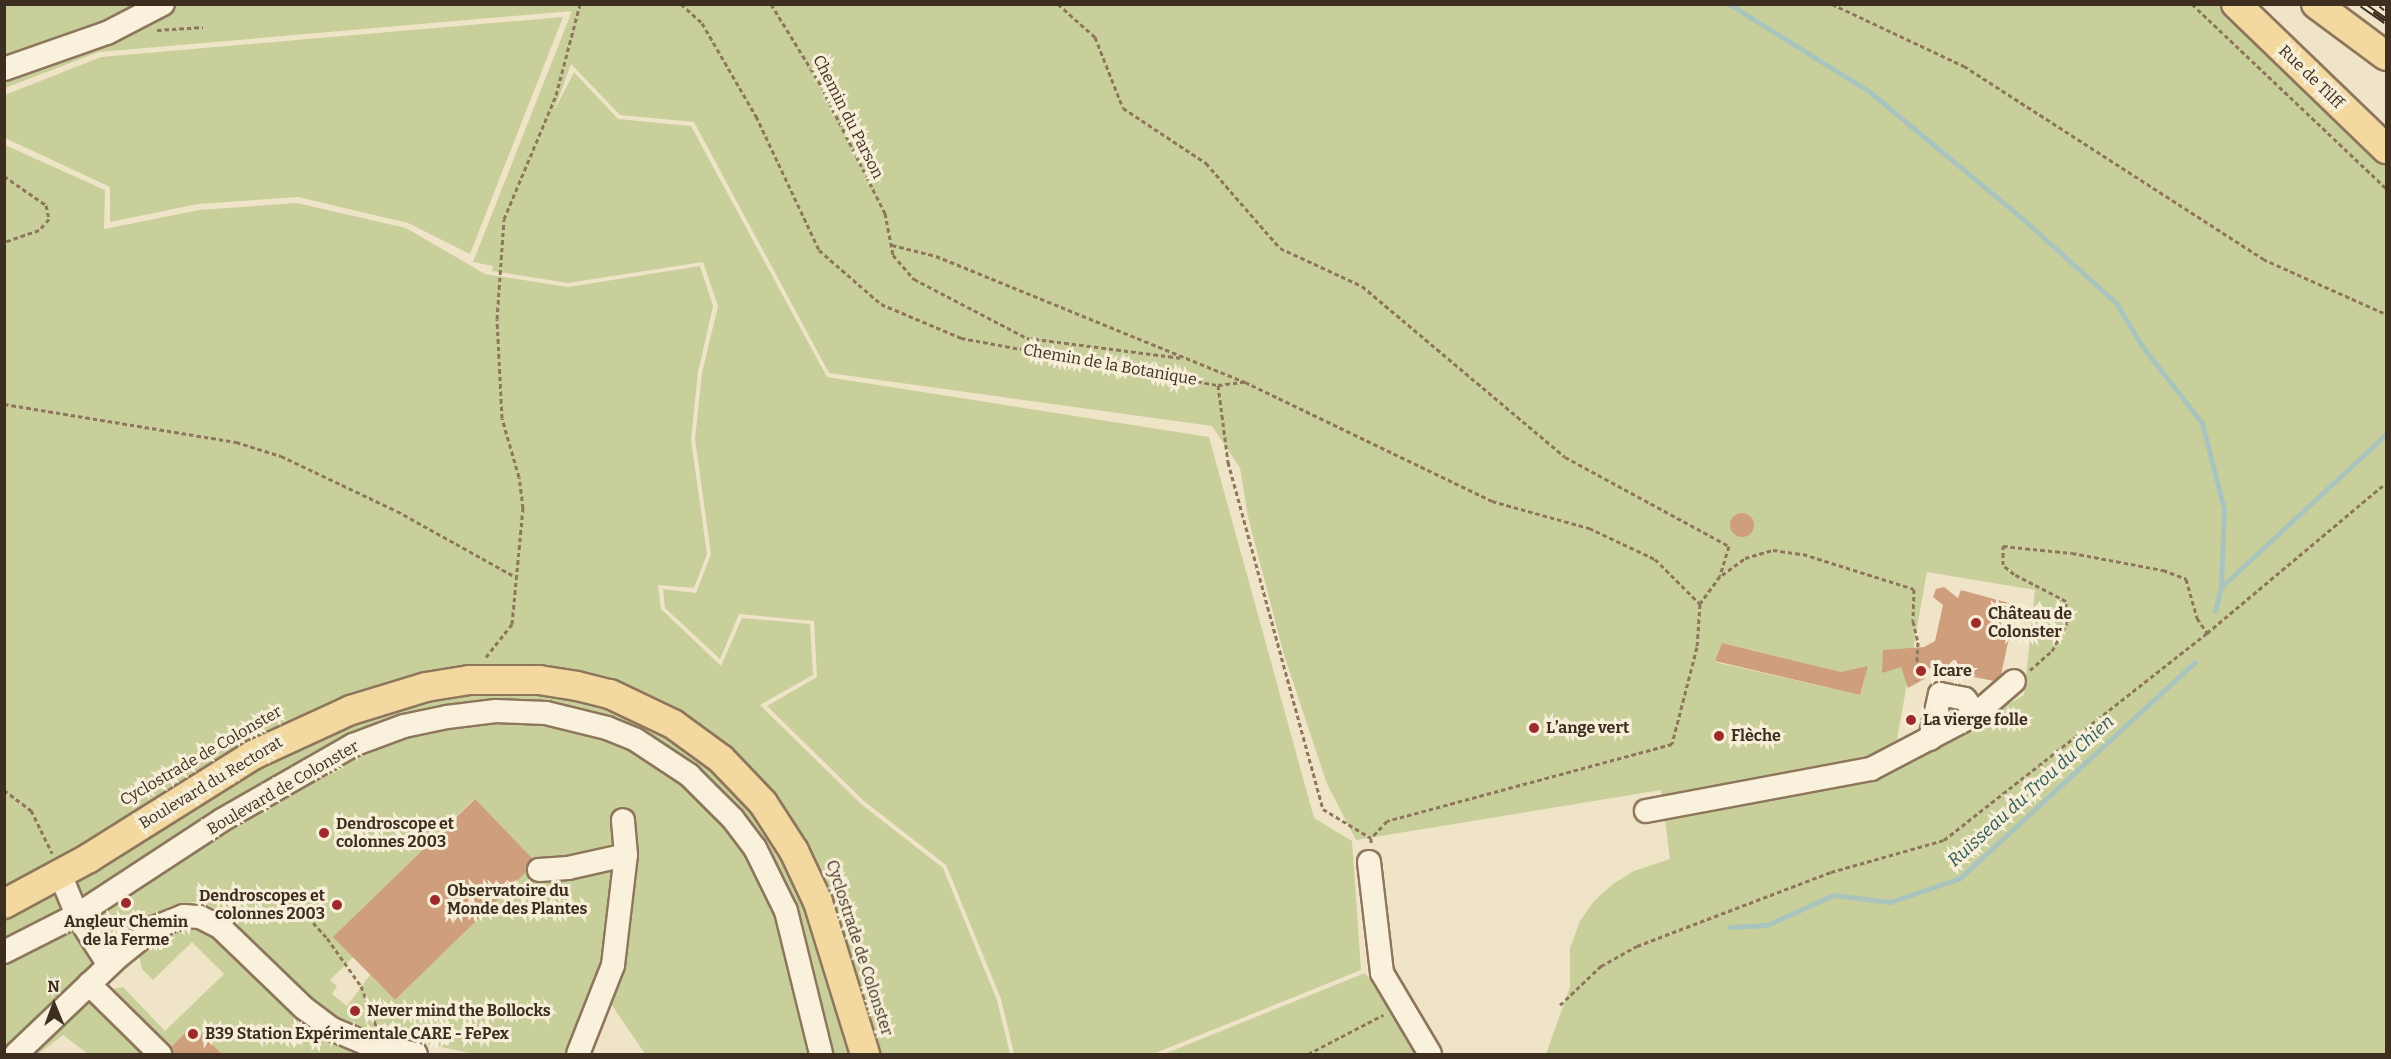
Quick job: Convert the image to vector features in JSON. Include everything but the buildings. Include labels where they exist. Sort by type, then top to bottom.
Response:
[{"type":"main road","name":"Rue de Tilff","points":[[2236,4],[2386,149]]},
{"type":"main road","points":[[2316,4],[2386,56]]},
{"type":"main road","name":"Boulevard du Rectorat","points":[[4,904],[56,860],[253,754],[351,710],[426,687],[469,680],[539,680],[576,686],[620,698],[674,724],[721,759],[763,803],[794,851],[818,902],[865,1054]]},
{"type":"street","points":[[4,69],[107,33],[163,4]]},
{"type":"street","points":[[1646,812],[1871,769],[1976,714],[2014,681]]},
{"type":"street","points":[[1930,739],[1940,694],[1965,699],[1976,714]]},
{"type":"street","name":"Boulevard de Colonster","points":[[4,952],[77,915],[222,820],[353,745],[404,726],[471,713],[518,710],[566,717],[607,728],[666,757],[714,796],[755,848],[786,911],[822,1054]]},
{"type":"street","points":[[579,1054],[613,965],[626,855],[623,820]]},
{"type":"street","points":[[539,870],[568,868],[626,855]]},
{"type":"street","points":[[56,860],[77,915],[109,965]]},
{"type":"street","points":[[1369,862],[1382,973],[1398,1005],[1430,1054]]},
{"type":"street","points":[[19,1053],[109,965],[168,920],[200,917],[220,927],[304,1008],[332,1029],[381,1047],[416,1054]]},
{"type":"street","points":[[89,984],[160,1054]]},
{"type":"path","points":[[493,661],[483,660],[512,624],[523,508],[519,477],[502,418],[497,319],[504,219],[521,173],[556,96],[580,4]]},
{"type":"path","name":"Chemin de la Botanique","points":[[681,4],[702,23],[756,116],[819,250],[881,304],[961,338],[1218,386],[1228,462],[1323,809],[1371,838]]},
{"type":"path","name":"Chemin du Parson","points":[[771,4],[819,82],[885,213],[893,255],[914,279],[1027,338],[1187,358]]},
{"type":"path","points":[[1058,4],[1095,37],[1123,108],[1206,163],[1280,248],[1362,286],[1565,457],[1729,546],[1720,576]]},
{"type":"path","points":[[1832,4],[1964,66],[2263,259],[2386,314]]},
{"type":"path","points":[[2192,4],[2386,188]]},
{"type":"path","points":[[4,176],[46,205],[49,219],[39,230],[4,242]]},
{"type":"path","points":[[892,244],[936,256],[1245,382],[1492,501],[1589,528],[1655,559],[1700,604]]},
{"type":"path","points":[[1218,386],[1245,382]]},
{"type":"path","points":[[4,404],[236,442],[280,456],[397,511],[515,577]]},
{"type":"path","points":[[1560,1005],[1601,966],[1637,946],[1831,872],[1944,840],[2207,633],[2386,483]]},
{"type":"path","points":[[2014,681],[2052,651],[2067,623],[2066,601],[2043,592],[2003,565],[2003,546],[2072,553],[2163,570],[2186,579],[2197,618],[2207,633]]},
{"type":"path","points":[[1369,862],[1371,838],[1387,821],[1672,744],[1697,647],[1700,604],[1720,576],[1745,558],[1773,550],[1803,554],[1914,590],[1913,621],[1918,642],[1916,680]]},
{"type":"path","points":[[4,790],[31,810],[56,860]]},
{"type":"path","points":[[298,906],[327,938],[361,986],[381,1047]]},
{"type":"path","points":[[1308,1054],[1359,1031],[1398,1005]]},
{"type":"green space","points":[[5,4],[2223,5],[2386,162],[2386,1054],[1546,1054],[1570,987],[1570,948],[1580,921],[1594,901],[1613,884],[1634,871],[1670,859],[1661,790],[1356,840],[1327,784],[1284,655],[1248,517],[1240,468],[1212,426],[829,373],[694,122],[620,115],[571,64],[554,111],[574,72],[618,119],[691,126],[827,377],[1209,437],[1314,818],[1352,841],[1361,970],[1153,1054],[1014,1054],[1001,999],[946,865],[864,801],[767,706],[817,677],[814,621],[739,614],[720,659],[665,608],[663,589],[696,593],[711,554],[695,439],[702,373],[718,306],[703,262],[568,283],[492,271],[493,266],[473,262],[572,11],[99,52],[5,88]],"holes":[[[1742,513],[1753,523],[1751,532],[1744,536],[1735,534],[1731,528],[1734,517]],[[1927,572],[2035,590],[2024,695],[1891,773]],[[1722,643],[1865,678],[1860,695],[1715,662]]]},
{"type":"green space","points":[[563,17],[470,254],[408,223],[298,197],[198,204],[110,222],[110,187],[5,138],[5,95],[101,57]]},
{"type":"green space","points":[[5,145],[105,190],[104,229],[199,210],[297,203],[406,228],[485,274],[568,287],[700,266],[713,306],[698,372],[691,440],[707,554],[694,588],[658,585],[661,609],[721,666],[742,618],[810,624],[813,675],[760,705],[861,804],[943,868],[997,1000],[1010,1054],[645,1054],[599,986],[569,1054],[474,1054],[360,1030],[338,1019],[295,985],[220,911],[200,901],[170,906],[119,941],[5,1052]],"holes":[[[474,799],[535,862],[395,1000],[370,975],[347,1006],[332,994],[337,986],[330,980],[353,957],[334,937]]]},
{"type":"green space","points":[[176,925],[212,929],[370,1054],[222,1054],[193,1025],[166,1052],[112,994],[113,989],[123,987],[165,1031],[224,974],[192,942],[153,980],[142,969],[138,952]]},
{"type":"green space","points":[[1365,973],[1421,1054],[1164,1054]]},
{"type":"green space","points":[[95,999],[149,1054],[88,1054],[63,1035],[38,1054],[30,1051],[80,1001]]},
{"type":"waterway","points":[[1729,4],[1870,92],[2022,218],[2116,303],[2142,346],[2202,423],[2224,509],[2221,587]]},
{"type":"waterway","name":"Ruisseau du Trou du Chien","points":[[2215,611],[2221,587],[2386,434]]},
{"type":"waterway","name":"Ruisseau du Trou du Chien","points":[[1730,927],[1767,925],[1833,895],[1890,902],[1960,878],[2195,662]]},
{"type":"railway","points":[[2362,4],[2386,21]]},
{"type":"railway","points":[[2381,4],[2386,8]]},
{"type":"place","name":"Château de Colonster","points":[[1976,623]]},
{"type":"place","name":"Icare","points":[[1921,671]]},
{"type":"place","name":"La vierge folle","points":[[1911,720]]},
{"type":"place","name":"L’ange vert","points":[[1534,728]]},
{"type":"place","name":"Flèche","points":[[1719,736]]},
{"type":"place","name":"Dendroscope et colonnes 2003","points":[[324,833]]},
{"type":"place","name":"Observatoire du Monde des Plantes","points":[[435,900]]},
{"type":"place","name":"Angleur Chemin de la Ferme","points":[[126,903]]},
{"type":"place","name":"Dendroscopes et colonnes 2003","points":[[337,905]]},
{"type":"place","name":"Never mind the Bollocks","points":[[355,1011]]},
{"type":"place","name":"B39 Station Expérimentale CARE - FePex","points":[[193,1034]]}]
